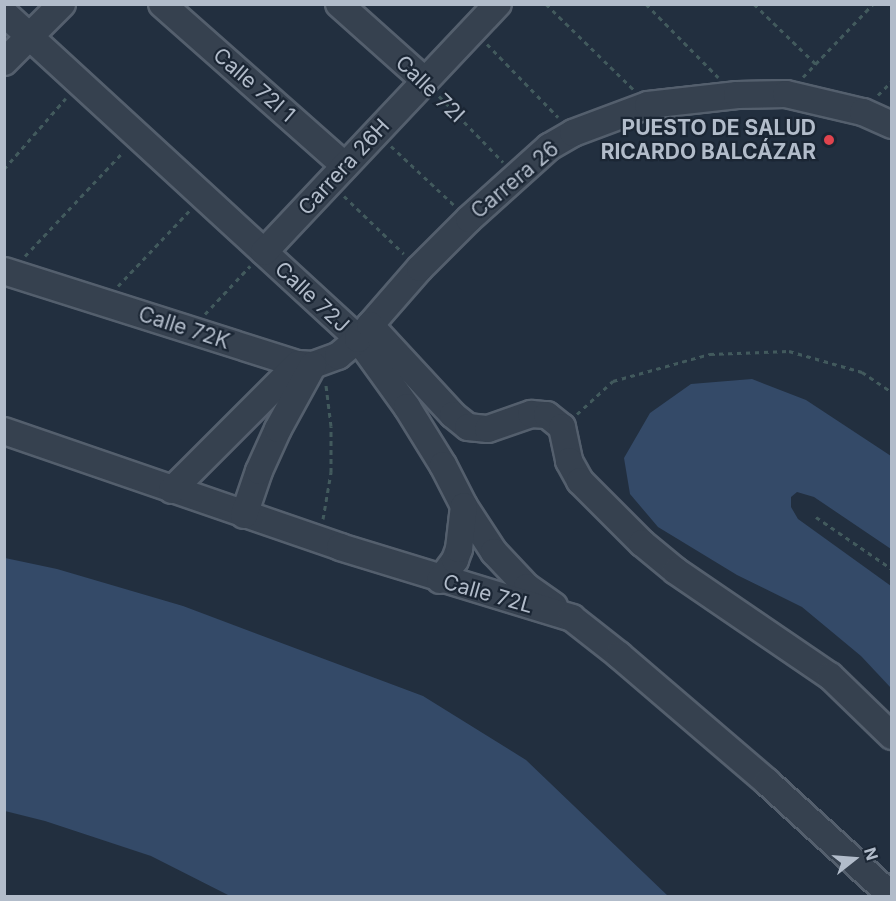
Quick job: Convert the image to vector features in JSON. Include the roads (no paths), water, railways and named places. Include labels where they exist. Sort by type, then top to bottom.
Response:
[{"type":"street","points":[[4,62],[62,4]]},
{"type":"street","name":"Calle 72I 1","points":[[162,4],[337,174]]},
{"type":"street","name":"Calle 72I","points":[[339,4],[425,81]]},
{"type":"street","name":"Carrera 26H","points":[[264,252],[495,6]]},
{"type":"street","name":"Calle 72J","points":[[4,13],[81,81],[264,252],[364,332],[464,506],[494,552],[527,587],[572,618]]},
{"type":"street","name":"Carrera 26","points":[[364,332],[420,268],[469,219],[549,147],[573,133],[648,105],[737,95],[786,94],[863,111],[891,125]]},
{"type":"street","name":"Calle 72K","points":[[7,272],[190,330],[312,364]]},
{"type":"street","points":[[172,490],[312,364],[338,356],[364,332],[468,427],[488,429],[531,414],[547,415],[562,427],[569,461],[580,481],[642,543],[676,571],[830,676],[891,736]]},
{"type":"street","points":[[244,515],[259,471],[312,364]]},
{"type":"street","name":"Calle 72L","points":[[4,431],[318,540],[440,580],[572,618],[619,655],[767,782],[891,896]]},
{"type":"street","points":[[440,580],[455,560],[459,549],[464,506]]},
{"type":"water","points":[[752,379],[806,400],[891,456],[891,549],[814,497],[797,492],[791,497],[791,507],[798,519],[891,586],[891,688],[861,656],[802,607],[737,575],[658,527],[630,494],[624,458],[650,413],[691,384]]},
{"type":"water","points":[[5,558],[57,569],[183,606],[423,696],[526,760],[668,896],[230,896],[151,856],[45,821],[5,811]]},
{"type":"place","name":"PUESTO DE SALUD RICARDO BALCÁZAR","points":[[829,140]]}]
